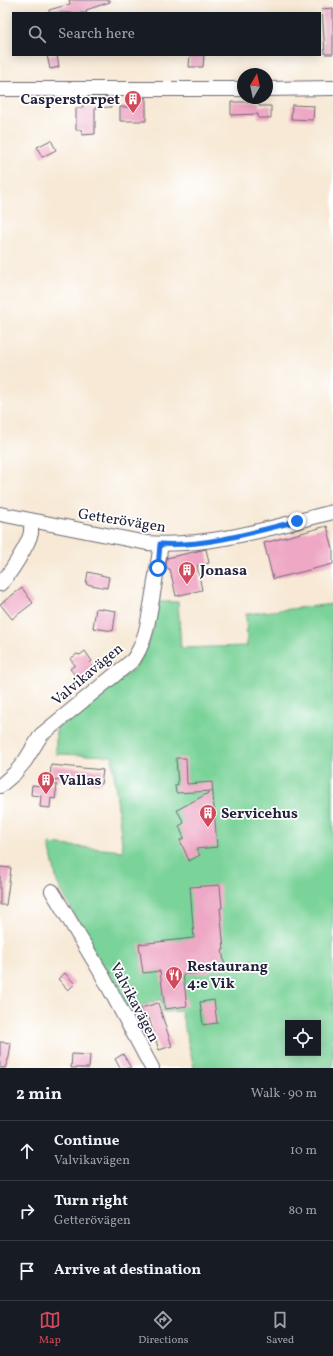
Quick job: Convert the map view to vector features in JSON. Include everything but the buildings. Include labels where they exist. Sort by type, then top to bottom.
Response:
[{"type":"street","points":[[273,89],[333,88]]},
{"type":"street","points":[[0,89],[237,89]]},
{"type":"street","name":"Getterövägen","points":[[0,514],[147,543],[170,545],[215,540],[255,532],[333,512]]},
{"type":"street","points":[[0,584],[5,580],[23,550],[30,534],[32,520]]},
{"type":"street","name":"Valvikavägen","points":[[0,786],[15,773],[25,761],[41,735],[133,660],[139,652],[145,636],[149,618],[160,544]]},
{"type":"street","name":"Valvikavägen","points":[[52,891],[100,971],[152,1068]]},
{"type":"green space","points":[[159,602],[178,602],[181,648],[247,646],[246,614],[333,604],[333,1068],[194,1068],[181,1011],[163,1012],[161,999],[126,1012],[57,882],[49,844],[123,851],[112,756],[56,754],[56,729],[136,667],[152,634]]},
{"type":"place","name":"Casperstorpet","points":[[133,114]]},
{"type":"place","name":"Jonasa","points":[[187,585]]},
{"type":"place","name":"Vallas","points":[[46,795]]},
{"type":"place","name":"Servicehus","points":[[208,828]]},
{"type":"place","name":"Restaurang 4:e Vik","points":[[174,990]]},
{"type":"route","points":[[158,568],[160,544],[170,545],[215,540],[255,532],[297,521]]}]
